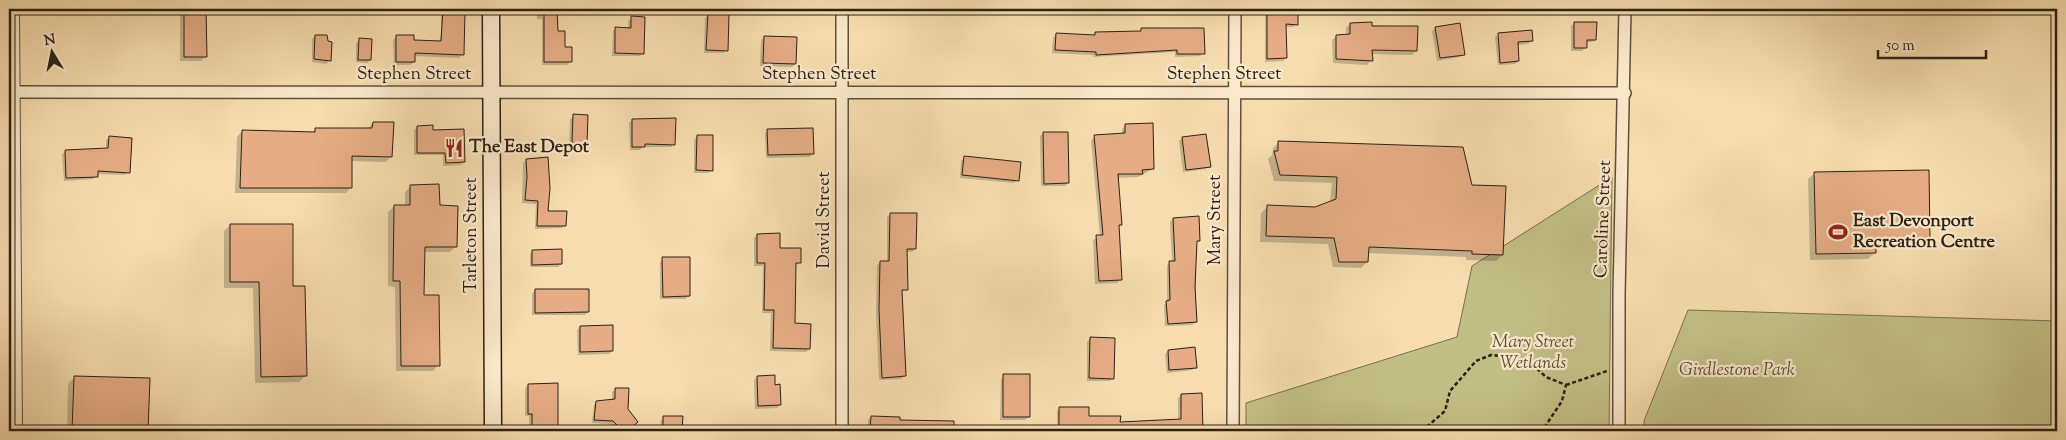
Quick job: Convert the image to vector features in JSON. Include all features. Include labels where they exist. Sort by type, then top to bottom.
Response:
[{"type":"main road","name":"Tarleton Street","points":[[492,9],[493,431]]},
{"type":"street","points":[[12,9],[15,431]]},
{"type":"street","name":"David Street","points":[[842,9],[842,431]]},
{"type":"street","name":"Mary Street","points":[[1233,431],[1235,9]]},
{"type":"street","name":"Caroline Street","points":[[1619,431],[1618,368],[1625,93],[1625,9]]},
{"type":"street","name":"Stephen Street","points":[[12,92],[1625,93]]},
{"type":"path","points":[[1422,431],[1445,411],[1450,390],[1476,361],[1490,355],[1512,357],[1533,364],[1546,377],[1566,385],[1589,375],[1618,368]]},
{"type":"path","points":[[1542,431],[1562,401],[1566,385]]},
{"type":"green space","name":"Mary Street Wetlands","points":[[1612,177],[1609,431],[1246,431],[1246,403],[1457,337],[1472,266]]},
{"type":"green space","name":"Girdlestone Park","points":[[1688,310],[2057,321],[2057,431],[1644,431],[1644,421]]},
{"type":"building","points":[[184,9],[206,9],[207,57],[184,57]]},
{"type":"building","points":[[443,9],[465,9],[464,55],[415,53],[415,62],[396,62],[396,35],[414,35],[414,40],[441,41]]},
{"type":"building","points":[[544,9],[557,9],[558,31],[565,31],[565,47],[572,47],[572,62],[544,62]]},
{"type":"building","points":[[1267,9],[1298,10],[1298,25],[1286,24],[1287,58],[1267,59]]},
{"type":"building","points":[[708,13],[729,14],[728,51],[706,50]]},
{"type":"building","points":[[631,16],[645,17],[644,54],[615,53],[615,27],[631,28]]},
{"type":"building","points":[[1372,22],[1372,26],[1418,26],[1417,51],[1372,50],[1373,61],[1336,59],[1336,35],[1350,34],[1350,23]]},
{"type":"building","points":[[1574,22],[1597,22],[1596,40],[1587,40],[1587,48],[1574,48]]},
{"type":"building","points":[[1460,23],[1465,55],[1440,58],[1435,27]]},
{"type":"building","points":[[1141,28],[1204,28],[1205,54],[1177,54],[1177,50],[1096,55],[1096,52],[1055,50],[1056,33],[1095,35],[1095,32],[1141,31]]},
{"type":"building","points":[[1532,30],[1533,41],[1518,42],[1519,61],[1500,63],[1498,33]]},
{"type":"building","points":[[315,35],[327,35],[328,41],[332,42],[331,61],[314,59]]},
{"type":"building","points":[[764,36],[797,37],[796,64],[763,63]]},
{"type":"building","points":[[359,38],[372,39],[371,60],[358,60]]},
{"type":"building","points":[[573,114],[588,115],[587,144],[572,143]]},
{"type":"building","points":[[676,118],[675,145],[645,144],[645,147],[632,147],[632,119]]},
{"type":"building","points":[[373,122],[394,122],[392,157],[352,156],[352,188],[240,188],[242,130],[315,132],[315,128],[372,128]]},
{"type":"building","points":[[1153,123],[1154,169],[1142,170],[1143,174],[1118,174],[1122,225],[1119,225],[1122,280],[1099,281],[1096,235],[1103,235],[1094,135],[1125,133],[1125,124]]},
{"type":"building","points":[[433,125],[433,130],[464,129],[465,162],[446,163],[445,153],[417,153],[417,126]]},
{"type":"building","points":[[813,128],[814,154],[768,155],[767,129]]},
{"type":"building","points":[[1043,132],[1068,132],[1069,183],[1044,184]]},
{"type":"building","points":[[1206,134],[1211,167],[1186,170],[1182,137]]},
{"type":"building","points":[[697,135],[713,135],[713,171],[696,170]]},
{"type":"building","points":[[109,136],[132,138],[130,173],[98,171],[98,177],[66,178],[65,150],[108,148]]},
{"type":"building","points":[[1278,141],[1463,147],[1472,185],[1506,186],[1503,255],[1472,254],[1472,251],[1369,247],[1368,262],[1339,262],[1334,238],[1266,236],[1267,205],[1315,207],[1336,199],[1337,177],[1280,175],[1274,151],[1278,151]]},
{"type":"building","points":[[964,156],[1021,162],[1019,181],[962,175]]},
{"type":"building","points":[[548,157],[550,188],[548,211],[567,211],[566,226],[537,226],[538,201],[525,200],[526,159]]},
{"type":"building","points":[[1929,170],[1930,238],[1876,239],[1876,253],[1816,254],[1814,172]]},
{"type":"building","points":[[439,184],[440,205],[458,206],[457,247],[425,247],[424,295],[439,295],[440,366],[401,366],[400,281],[393,281],[394,205],[410,205],[410,185]]},
{"type":"building","points":[[890,213],[917,213],[916,249],[907,249],[908,290],[902,290],[906,376],[882,378],[879,310],[880,261],[889,261]]},
{"type":"building","points":[[1199,216],[1200,241],[1197,241],[1195,287],[1197,322],[1168,324],[1166,301],[1170,300],[1169,261],[1175,261],[1173,218]]},
{"type":"building","points":[[230,224],[293,224],[293,286],[305,286],[307,376],[261,377],[259,282],[230,282]]},
{"type":"building","points":[[780,233],[780,248],[801,248],[801,263],[796,263],[795,323],[811,324],[810,349],[773,348],[774,310],[764,310],[765,263],[757,263],[757,234]]},
{"type":"building","points":[[562,249],[562,264],[532,265],[532,250]]},
{"type":"building","points":[[662,257],[690,257],[690,296],[663,297]]},
{"type":"building","points":[[535,289],[589,289],[589,312],[535,313]]},
{"type":"building","points":[[613,325],[613,351],[580,352],[580,326]]},
{"type":"building","points":[[1090,337],[1115,338],[1114,379],[1089,378]]},
{"type":"building","points":[[1195,347],[1197,368],[1169,370],[1168,350]]},
{"type":"building","points":[[1003,374],[1030,374],[1030,417],[1003,417]]},
{"type":"building","points":[[775,375],[775,385],[780,384],[781,405],[758,406],[757,376]]},
{"type":"building","points":[[74,376],[150,378],[148,431],[72,431]]},
{"type":"building","points":[[558,383],[558,431],[532,431],[532,414],[528,414],[528,384]]},
{"type":"building","points":[[615,388],[629,388],[628,409],[638,422],[627,431],[623,431],[613,421],[594,420],[596,401],[615,399]]},
{"type":"building","points":[[1202,393],[1203,431],[1059,431],[1059,407],[1089,407],[1089,416],[1121,416],[1120,422],[1181,419],[1181,394]]},
{"type":"building","points":[[663,416],[683,416],[682,431],[663,431]]},
{"type":"building","points":[[871,416],[900,417],[900,420],[954,421],[954,431],[870,431]]},
{"type":"place","name":"The East Depot","points":[[454,148]]},
{"type":"place","name":"East Devonport Recreation Centre","points":[[1838,232]]}]
